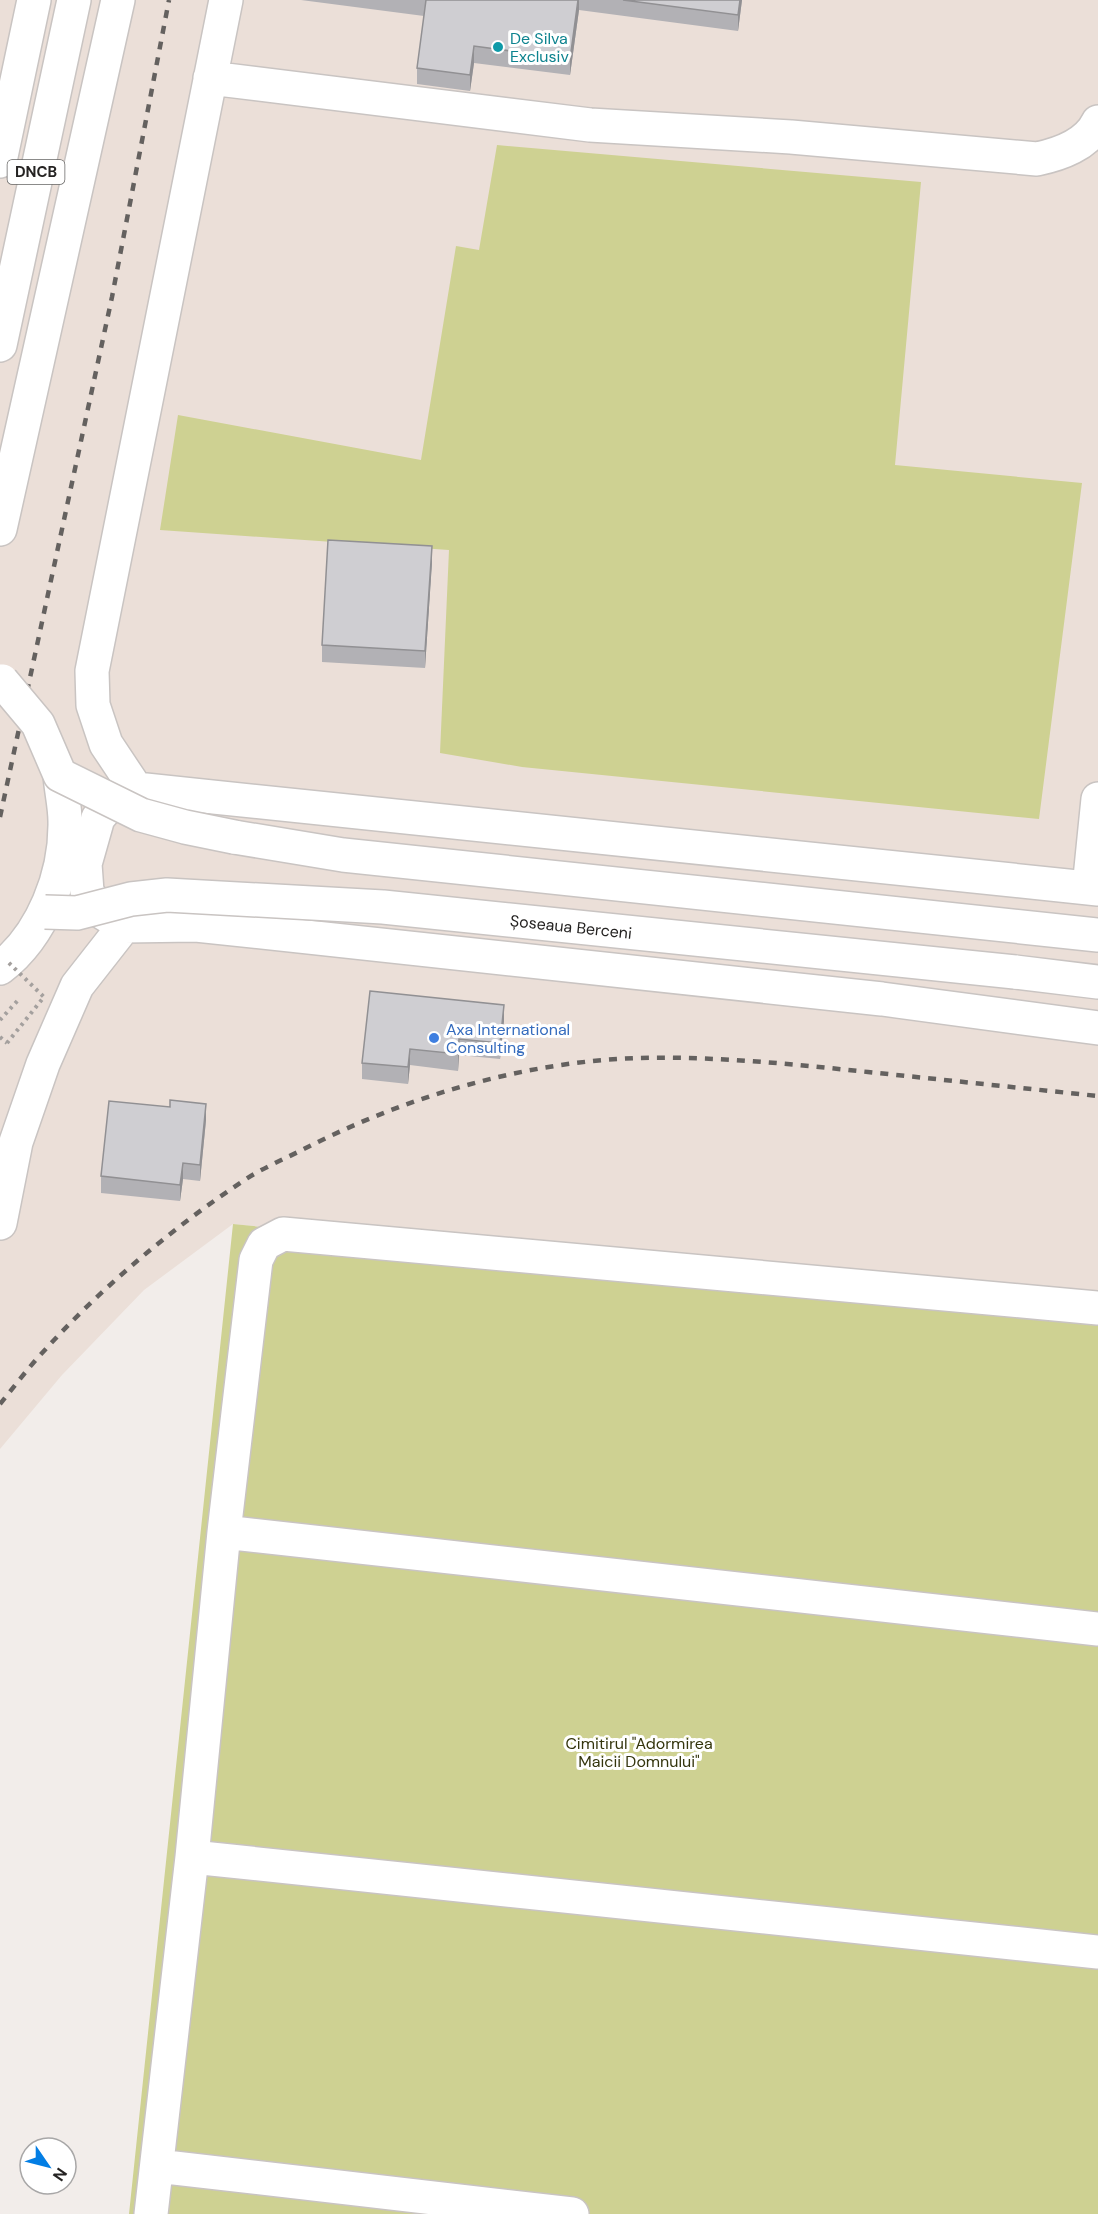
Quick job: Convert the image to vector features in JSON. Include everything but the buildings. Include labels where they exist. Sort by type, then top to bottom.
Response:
[{"type":"main road","name":"DNCB","points":[[0,161],[34,0]]},
{"type":"main road","name":"DNCB","points":[[0,345],[74,0]]},
{"type":"main road","points":[[0,529],[118,0]]},
{"type":"main road","points":[[136,789],[106,744],[93,705],[92,671],[226,0]]},
{"type":"main road","points":[[210,78],[590,125],[791,137],[1037,159],[1060,154],[1080,142],[1098,122]]},
{"type":"main road","points":[[1,678],[38,724],[60,775],[65,821],[61,867],[45,912],[24,944],[4,965]]},
{"type":"main road","points":[[60,775],[141,815],[185,827],[287,846],[355,856],[1098,935]]},
{"type":"main road","points":[[1098,799],[1094,889],[136,789],[117,796],[98,818],[85,864],[87,892],[100,911],[124,926],[196,925],[882,999],[1098,1028]]},
{"type":"main road","name":"Șoseaua Berceni","points":[[45,912],[77,913],[131,899],[167,896],[383,907],[1098,982]]},
{"type":"main road","points":[[0,1223],[16,1142],[43,1065],[77,986],[124,926]]},
{"type":"main road","points":[[151,2214],[192,1857],[224,1532],[256,1260],[264,1244],[283,1234],[1098,1308]]},
{"type":"main road","points":[[224,1532],[1098,1629]]},
{"type":"main road","points":[[192,1857],[1098,1952]]},
{"type":"main road","points":[[157,2166],[572,2214]]},
{"type":"path","points":[[0,1037],[7,1043],[44,997],[4,965]]},
{"type":"shaded area","points":[[0,0],[1098,0],[1098,1312],[233,1224],[144,1290],[62,1375],[0,1449]]},
{"type":"green space","points":[[497,145],[921,182],[895,465],[1082,483],[1039,819],[522,767],[440,753],[449,550],[160,530],[178,415],[421,460],[456,246],[479,250]]},
{"type":"green space","name":"Cimitirul \"Adormirea Maicii Domnului\"","points":[[233,1224],[1098,1312],[1098,2214],[129,2214]]},
{"type":"railway","points":[[0,817],[112,297],[169,0]]},
{"type":"railway","points":[[0,1404],[37,1358],[89,1304],[165,1238],[218,1198],[259,1171],[339,1132],[421,1099],[463,1086],[506,1075],[593,1061],[666,1058],[724,1059],[782,1064],[1098,1096]]},
{"type":"place","name":"De Silva Exclusiv","points":[[498,47]]},
{"type":"place","name":"Axa International Consulting","points":[[434,1038]]}]
